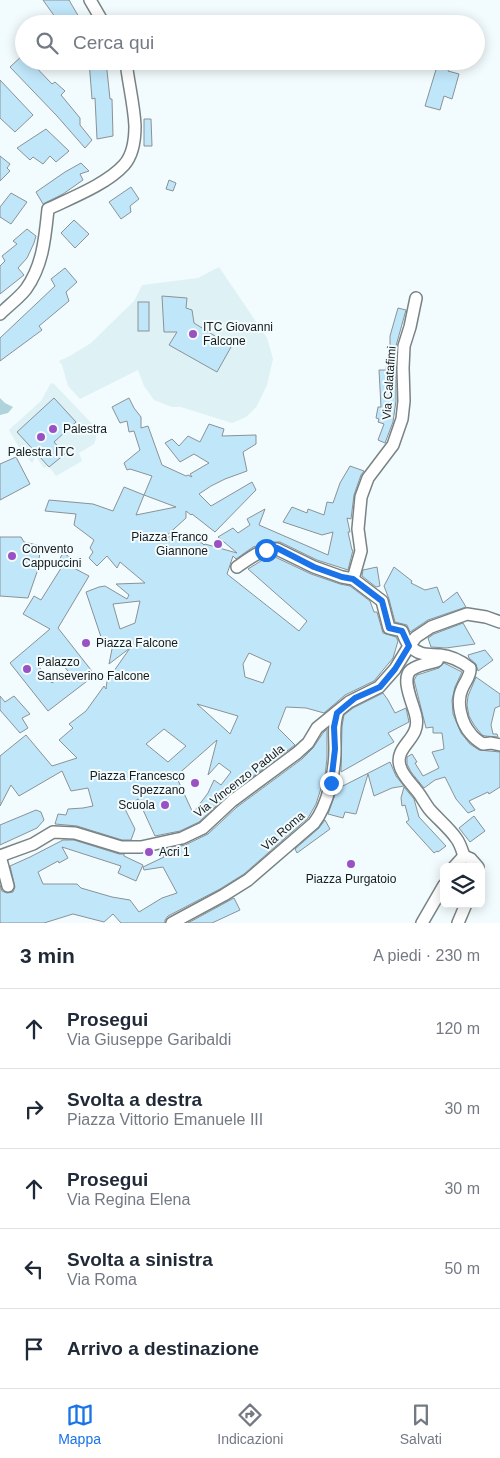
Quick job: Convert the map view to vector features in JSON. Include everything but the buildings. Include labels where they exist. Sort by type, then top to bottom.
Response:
[{"type":"street","points":[[90,0],[99,15]]},
{"type":"street","points":[[0,314],[26,290],[41,262],[48,210],[110,178],[125,164],[131,154],[135,125],[127,70]]},
{"type":"street","name":"Via Calatafimi","points":[[353,579],[361,551],[358,530],[360,497],[368,478],[393,445],[402,419],[404,401],[404,346],[416,298]]},
{"type":"street","points":[[237,567],[258,553],[277,548],[314,567],[353,579],[382,601],[389,628],[402,631],[422,654],[430,656],[440,655],[461,661],[470,668],[458,698],[460,709],[469,732],[483,744],[500,745]]},
{"type":"street","points":[[413,642],[431,627],[467,614],[486,617],[500,622]]},
{"type":"street","name":"Via Vincenzo Padula","points":[[0,856],[33,844],[53,832],[75,833],[121,847],[141,847],[182,838],[203,828],[232,801],[297,753],[308,743],[317,728],[338,711],[355,698],[380,686],[395,669],[413,642]]},
{"type":"street","points":[[440,655],[436,661],[414,668],[408,674],[406,680],[417,726],[415,732],[402,749],[399,758],[400,766],[408,780],[430,809],[456,838],[471,860]]},
{"type":"street","name":"Via Roma","points":[[172,923],[248,880],[320,816],[331,783],[335,749],[334,727],[338,711]]},
{"type":"street","points":[[0,856],[8,886]]},
{"type":"street","points":[[422,923],[440,892]]},
{"type":"street","points":[[458,923],[464,908]]},
{"type":"shaded area","points":[[219,267],[267,338],[273,359],[267,385],[257,406],[246,417],[232,423],[181,407],[172,407],[154,400],[144,386],[138,370],[80,399],[68,386],[59,361],[91,343],[134,301],[142,285],[198,278]]},
{"type":"shaded area","name":"Palestra","points":[[51,383],[96,428],[94,444],[79,453],[82,461],[56,476],[48,465],[44,468],[36,457],[32,463],[20,449],[9,430],[41,401]]},
{"type":"shaded area","points":[[0,398],[13,407],[8,413],[0,415]]},
{"type":"place","name":"ITC Giovanni Falcone","points":[[193,334]]},
{"type":"place","name":"Palestra","points":[[53,429]]},
{"type":"place","name":"Palestra ITC","points":[[41,437]]},
{"type":"place","name":"Piazza Franco Giannone","points":[[218,544]]},
{"type":"place","name":"Convento Cappuccini","points":[[12,556]]},
{"type":"place","name":"Piazza Falcone","points":[[86,643]]},
{"type":"place","name":"Palazzo Sanseverino Falcone","points":[[27,669]]},
{"type":"place","name":"Piazza Francesco Spezzano","points":[[195,783]]},
{"type":"place","name":"Scuola","points":[[165,805]]},
{"type":"place","name":"Acri 1","points":[[149,852]]},
{"type":"place","name":"Piazza Purgatoio","points":[[351,864]]},
{"type":"route","points":[[266,550],[277,548],[314,567],[353,579],[382,601],[389,628],[402,631],[409,646],[395,669],[380,687],[355,698],[338,711],[334,727],[335,749],[331,783]]}]
